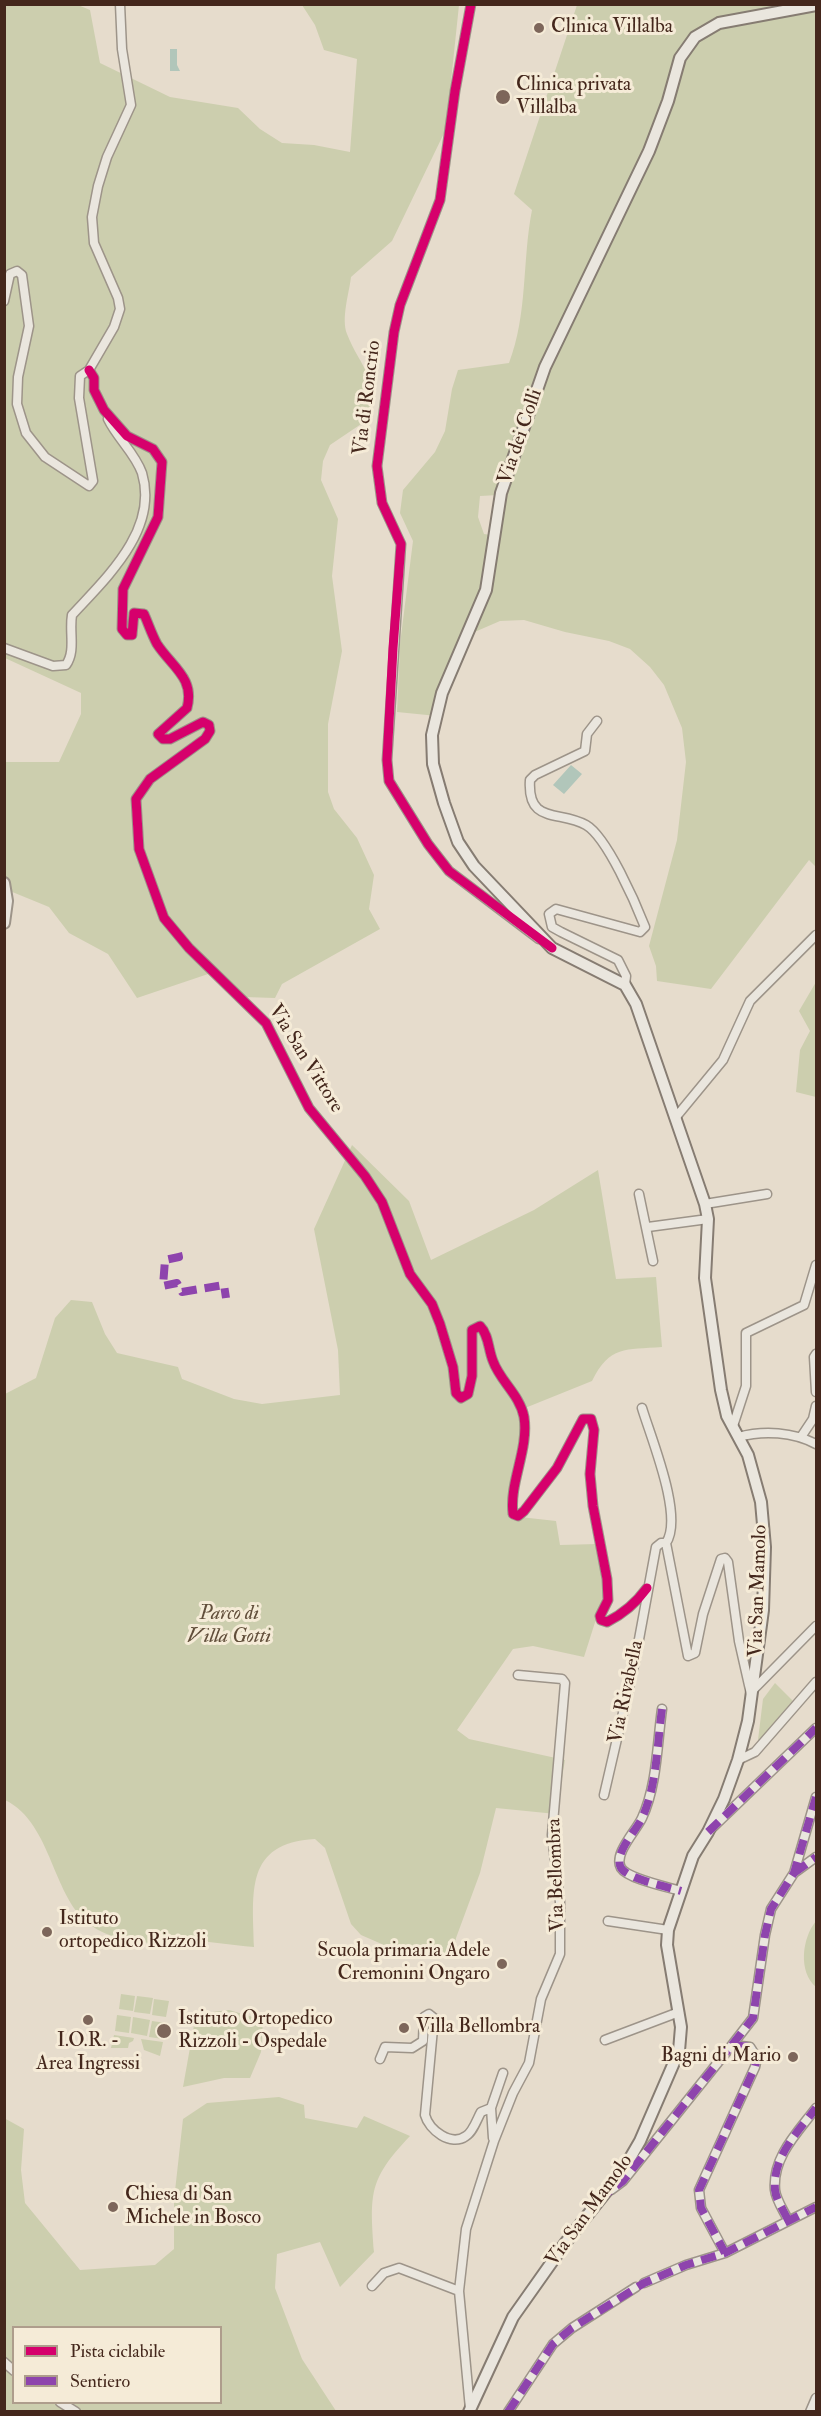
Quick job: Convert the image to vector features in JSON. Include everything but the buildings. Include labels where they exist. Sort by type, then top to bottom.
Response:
[{"type":"main road","name":"Via dei Colli","points":[[552,948],[482,876],[458,842],[440,790],[431,749],[442,693],[486,590],[501,493],[545,367],[653,142],[680,58],[695,37],[719,23],[816,5]]},
{"type":"main road","points":[[4,883],[7,901],[4,923]]},
{"type":"main road","points":[[552,948],[625,985]]},
{"type":"main road","name":"Via San Mamolo","points":[[470,2410],[513,2317],[597,2200],[622,2172],[640,2141],[679,2051],[682,2037],[667,1945],[668,1930],[693,1856],[708,1832],[738,1760],[753,1693],[763,1610],[765,1547],[761,1502],[748,1455],[727,1416],[721,1390],[705,1278],[708,1219],[705,1204],[641,1017],[625,985]]},
{"type":"street","points":[[4,301],[10,274],[17,271],[22,275],[29,326],[18,377],[18,395],[26,433],[45,457],[89,486],[93,481],[79,398],[80,376],[89,370],[114,327],[120,309],[118,298],[93,243],[92,217],[107,157],[131,105],[122,49],[120,4]]},
{"type":"street","name":"Via di Roncrio","points":[[471,4],[455,91],[440,200],[400,305],[394,332],[377,466],[382,503],[401,544],[387,760],[389,781],[428,844],[449,871],[552,948]]},
{"type":"street","name":"Via San Vittore","points":[[4,648],[53,666],[66,666],[72,657],[70,629],[72,615],[126,552],[140,526],[144,501],[142,474],[133,456],[117,437],[94,390],[94,378],[89,370]]},
{"type":"street","name":"Via San Vittore","points":[[104,410],[128,436],[153,449],[162,462],[158,517],[123,589],[122,628],[127,635],[132,635],[134,613],[144,614],[157,644],[186,679],[190,691],[187,708],[161,729],[158,734],[163,740],[170,739],[203,722],[209,725],[210,731],[205,739],[150,779],[136,798],[140,849],[164,918],[189,948],[266,1023],[309,1108],[365,1176],[382,1203],[411,1274],[432,1304],[453,1367],[456,1393],[461,1398],[468,1394],[472,1376],[472,1330],[480,1326],[485,1331],[493,1362],[518,1400],[524,1418],[522,1454],[512,1505],[513,1514],[518,1516],[524,1511],[557,1468],[583,1419],[591,1419],[594,1430],[590,1474],[593,1506],[607,1579],[608,1600],[600,1616],[601,1620],[607,1622],[618,1616],[637,1602],[647,1588]]},
{"type":"street","name":"Via San Mamolo","points":[[597,720],[587,734],[585,751],[535,775],[530,780],[529,789],[532,802],[542,813],[586,825],[604,842],[619,871],[645,927],[640,932],[556,909],[549,914],[552,927],[618,960],[626,976],[625,985]]},
{"type":"street","points":[[676,1117],[723,1060],[750,1001],[816,935]]},
{"type":"street","points":[[639,1194],[648,1227],[653,1261]]},
{"type":"street","points":[[705,1204],[767,1194]]},
{"type":"street","points":[[648,1227],[708,1219]]},
{"type":"street","points":[[816,1265],[804,1305],[746,1333],[746,1386],[736,1432],[801,1437],[816,1444]]},
{"type":"street","points":[[816,1354],[814,1357],[816,1392]]},
{"type":"street","points":[[801,1437],[813,1419],[816,1406]]},
{"type":"street","points":[[642,1408],[670,1497],[670,1537],[666,1543],[688,1656],[695,1653],[714,1575],[721,1559],[725,1558],[728,1562],[743,1664],[753,1693],[816,1626]]},
{"type":"street","points":[[647,1588],[656,1547],[660,1543],[666,1543]]},
{"type":"street","name":"Via Rivabella","points":[[604,1795],[635,1661],[647,1588]]},
{"type":"street","name":"Via Bellombra","points":[[470,2410],[459,2291],[466,2229],[494,2141],[513,2093],[529,2063],[541,1999],[560,1954],[560,1902],[552,1835],[565,1683],[562,1678],[554,1676],[518,1675]]},
{"type":"street","points":[[738,1760],[755,1752],[816,1682]]},
{"type":"street","name":"Via Rivabella","points":[[662,1709],[650,1796],[641,1819],[620,1857],[621,1867],[628,1875],[681,1891]]},
{"type":"street","points":[[708,1832],[816,1728]]},
{"type":"street","points":[[597,2200],[623,2181],[753,2018],[771,1909],[794,1873],[816,1797]]},
{"type":"street","points":[[794,1873],[816,1857]]},
{"type":"street","points":[[608,1921],[668,1930]]},
{"type":"street","points":[[605,2040],[679,2012]]},
{"type":"street","name":"Via Bellombra","points":[[380,2059],[385,2047],[412,2048],[423,2041],[424,2017],[429,2014],[434,2018],[425,2115],[427,2123],[438,2133],[458,2139],[466,2137],[481,2112],[491,2108]]},
{"type":"street","points":[[725,2253],[701,2208],[699,2190],[755,2067],[757,2058],[750,2048],[732,2045]]},
{"type":"street","name":"Via Bellombra","points":[[494,2141],[491,2108],[503,2073]]},
{"type":"street","points":[[788,2220],[775,2192],[775,2175],[782,2154],[816,2109]]},
{"type":"street","points":[[508,2412],[553,2344],[572,2328],[640,2285],[686,2265],[725,2253],[816,2207]]},
{"type":"street","points":[[372,2286],[384,2273],[399,2268],[459,2291]]},
{"type":"street","points":[[810,2412],[816,2398]]},
{"type":"street","points":[[62,2404],[76,2412]]},
{"type":"green space","points":[[5,5],[78,5],[90,10],[100,63],[170,97],[238,108],[260,129],[282,143],[314,145],[350,152],[357,59],[324,50],[315,25],[302,5],[459,5],[446,129],[392,241],[351,277],[345,328],[370,382],[372,404],[370,418],[330,445],[323,461],[321,480],[338,519],[332,576],[342,651],[328,724],[328,792],[334,809],[357,838],[374,875],[369,909],[380,929],[282,984],[275,998],[244,997],[217,971],[137,998],[108,954],[69,933],[49,907],[5,889],[5,762],[59,762],[81,714],[81,693],[5,658]]},
{"type":"green space","points":[[577,5],[816,5],[816,867],[809,860],[711,989],[657,981],[656,966],[649,946],[677,840],[686,762],[682,728],[664,685],[650,667],[630,649],[609,641],[565,632],[524,620],[500,621],[470,634],[437,716],[397,712],[400,644],[413,541],[400,513],[403,490],[435,452],[445,431],[452,389],[458,370],[509,363],[522,307],[532,210],[514,194]],"holes":[[[498,495],[491,535],[484,534],[478,517],[480,496]]]},
{"type":"green space","points":[[816,982],[816,1097],[796,1092],[800,1050],[810,1031],[799,1011]]},
{"type":"green space","name":"Parco di Villa Gotti","points":[[352,1145],[409,1201],[431,1260],[534,1210],[598,1170],[616,1279],[656,1277],[662,1347],[628,1350],[612,1355],[605,1361],[592,1381],[525,1408],[523,1472],[511,1516],[556,1521],[560,1545],[597,1544],[604,1594],[584,1657],[533,1646],[513,1649],[457,1730],[469,1739],[565,1760],[556,1814],[496,1808],[480,1873],[456,1938],[453,1957],[384,1945],[361,1935],[351,1924],[325,1848],[315,1839],[292,1843],[275,1850],[264,1861],[254,1890],[254,1947],[186,1940],[145,1943],[126,1940],[99,1931],[79,1914],[68,1899],[33,1826],[21,1811],[5,1800],[5,1394],[36,1378],[55,1318],[71,1300],[92,1302],[105,1334],[117,1353],[178,1367],[182,1379],[234,1399],[262,1404],[340,1395],[338,1350],[314,1229]]},
{"type":"green space","points":[[775,1683],[796,1704],[761,1744],[758,1740],[763,1699]]},
{"type":"green space","points":[[816,1921],[816,1987],[806,1973],[804,1955],[808,1936]]},
{"type":"green space","points":[[121,1994],[135,1996],[133,2011],[119,2009]]},
{"type":"green space","points":[[137,1996],[153,1998],[150,2014],[134,2012]]},
{"type":"green space","points":[[154,1999],[169,2001],[166,2017],[152,2015]]},
{"type":"green space","points":[[229,2010],[263,2020],[261,2052],[250,2078],[224,2078],[183,2087],[196,2014]]},
{"type":"green space","points":[[117,2015],[131,2017],[129,2033],[115,2031]]},
{"type":"green space","points":[[133,2017],[150,2020],[147,2036],[131,2033]]},
{"type":"green space","points":[[152,2021],[166,2023],[163,2039],[149,2037]]},
{"type":"green space","points":[[114,2035],[134,2038],[128,2048],[111,2048]]},
{"type":"green space","points":[[141,2039],[163,2042],[160,2056],[144,2050]]},
{"type":"green space","points":[[279,2097],[304,2105],[305,2118],[357,2128],[364,2116],[410,2136],[386,2165],[375,2189],[372,2216],[374,2252],[340,2287],[320,2242],[277,2254],[275,2288],[302,2359],[336,2411],[5,2411],[4,2118],[24,2129],[21,2170],[25,2203],[80,2270],[155,2265],[174,2249],[174,2200],[183,2119],[207,2103]]},
{"type":"shaded area","points":[[170,49],[177,49],[177,65],[180,71],[170,71]]},
{"type":"shaded area","points":[[571,765],[582,774],[564,794],[553,785]]},
{"type":"marked path","points":[[178,1253],[179,1257],[165,1260],[163,1286],[177,1283],[182,1292],[224,1285],[226,1298]]},
{"type":"marked path","points":[[662,1709],[651,1793],[642,1818],[623,1849],[619,1862],[621,1868],[632,1876],[681,1891]]},
{"type":"marked path","points":[[708,1832],[816,1728]]},
{"type":"marked path","points":[[732,2045],[753,2018],[771,1909],[794,1873],[816,1797]]},
{"type":"marked path","points":[[794,1873],[816,1857]]},
{"type":"marked path","points":[[598,2200],[623,2181],[732,2045],[750,2047],[757,2058],[755,2067],[699,2190],[701,2208],[725,2253]]},
{"type":"marked path","points":[[788,2220],[778,2202],[775,2178],[782,2156],[816,2108]]},
{"type":"marked path","points":[[508,2412],[553,2344],[572,2328],[644,2283],[686,2265],[725,2253],[816,2207]]},
{"type":"cycle path","points":[[471,4],[455,91],[440,200],[400,305],[394,332],[377,466],[382,503],[401,544],[387,760],[389,781],[428,844],[449,871],[552,948]]},
{"type":"cycle path","points":[[89,370],[94,378],[94,390],[104,410],[127,436],[153,449],[162,462],[158,517],[123,589],[122,629],[127,635],[132,635],[134,613],[144,614],[157,644],[181,673],[188,689],[187,708],[158,734],[163,739],[170,739],[203,722],[209,725],[210,731],[205,739],[150,779],[136,799],[139,849],[164,918],[189,948],[266,1023],[309,1108],[365,1176],[382,1202],[410,1274],[432,1304],[453,1367],[456,1393],[461,1398],[468,1394],[472,1376],[472,1330],[480,1326],[483,1330],[496,1368],[518,1402],[524,1417],[524,1442],[514,1490],[513,1514],[518,1516],[524,1511],[557,1468],[583,1419],[591,1419],[594,1430],[590,1474],[593,1506],[607,1579],[608,1600],[600,1616],[601,1620],[607,1622],[618,1615],[634,1603],[647,1588]]},
{"type":"place","name":"Clinica Villalba","points":[[539,28]]},
{"type":"place","name":"Clinica privata Villalba","points":[[503,97]]},
{"type":"place","name":"Istituto ortopedico Rizzoli","points":[[47,1932]]},
{"type":"place","name":"Scuola primaria Adele Cremonini Ongaro","points":[[502,1964]]},
{"type":"place","name":"I.O.R. - Area Ingressi","points":[[88,2020]]},
{"type":"place","name":"Villa Bellombra","points":[[404,2028]]},
{"type":"place","name":"Istituto Ortopedico Rizzoli - Ospedale","points":[[164,2031]]},
{"type":"place","name":"Bagni di Mario","points":[[793,2057]]},
{"type":"place","name":"Chiesa di San Michele in Bosco","points":[[113,2207]]}]
